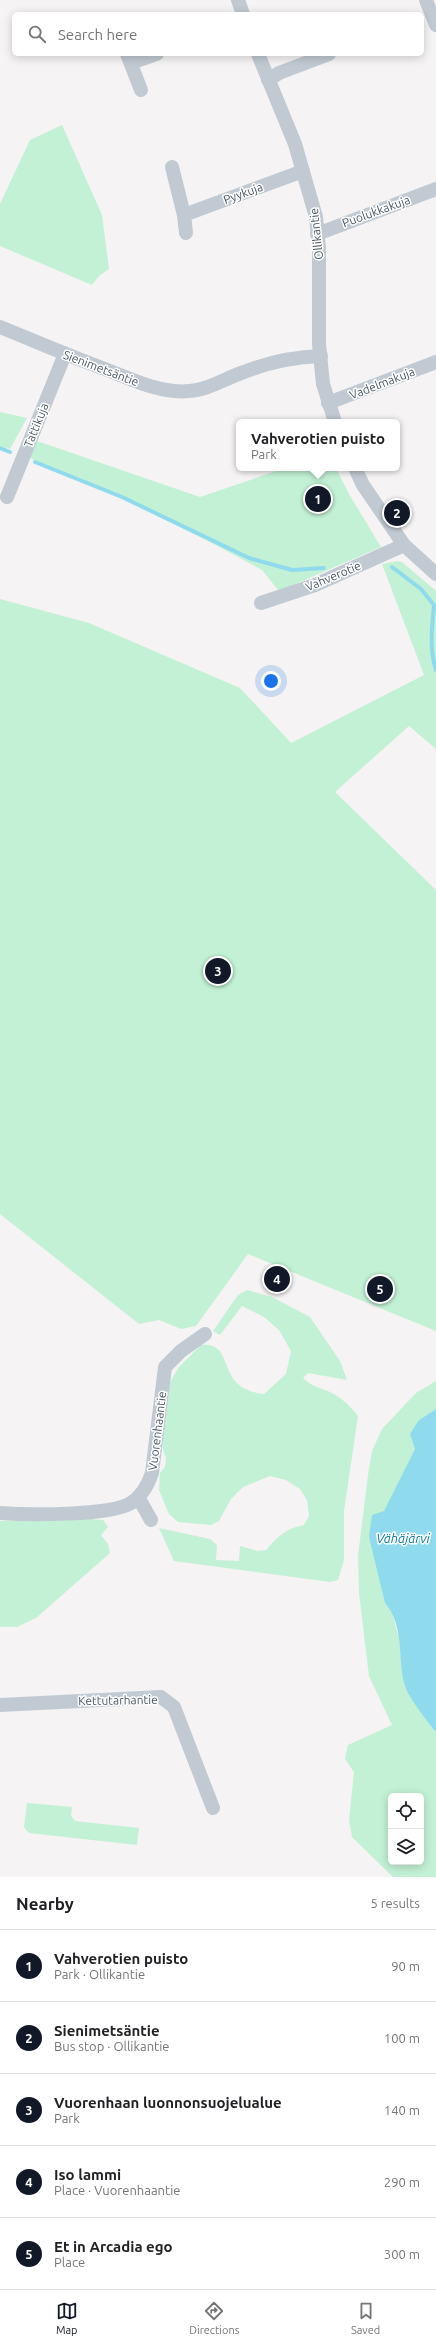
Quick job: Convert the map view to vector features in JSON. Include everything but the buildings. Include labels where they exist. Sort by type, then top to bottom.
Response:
[{"type":"street","points":[[238,0],[242,12]]},
{"type":"street","points":[[426,0],[430,20]]},
{"type":"street","points":[[141,90],[129,59],[146,56]]},
{"type":"street","name":"Ollikantie","points":[[259,56],[295,144],[316,217],[323,384],[334,419]]},
{"type":"street","points":[[268,80],[280,73],[324,56]]},
{"type":"street","points":[[172,167],[184,215],[186,233]]},
{"type":"street","name":"Pyykuja","points":[[184,215],[303,171]]},
{"type":"street","name":"Puolukkakuja","points":[[317,234],[436,189]]},
{"type":"street","name":"Sienimetsäntie","points":[[0,327],[141,383],[162,389],[189,392],[278,361],[299,357],[321,356]]},
{"type":"street","name":"Tattikuja","points":[[7,497],[65,354]]},
{"type":"street","name":"Vadelmakuja","points":[[328,403],[436,362]]},
{"type":"street","points":[[356,471],[363,485],[404,545],[436,574]]},
{"type":"street","name":"Vahverotie","points":[[260,603],[315,585],[404,545]]},
{"type":"street","name":"Vuorenhaantie","points":[[138,1497],[152,1473],[164,1372],[169,1362],[181,1351],[205,1334]]},
{"type":"street","points":[[0,1513],[102,1510],[124,1506],[138,1497],[151,1520]]},
{"type":"street","name":"Kettutarhantie","points":[[0,1705],[161,1697],[174,1707],[213,1808]]},
{"type":"green space","points":[[62,125],[102,215],[109,269],[99,276],[92,285],[0,246],[0,204],[30,140]]},
{"type":"green space","points":[[0,412],[27,418],[10,449],[0,446]]},
{"type":"green space","points":[[37,441],[200,497],[276,471],[338,471],[349,494],[381,547],[279,591],[262,570],[206,540],[93,484],[30,458]]},
{"type":"green space","points":[[397,561],[402,562],[436,591],[436,749],[409,726],[335,792],[436,890],[436,1331],[248,1254],[196,1326],[181,1329],[159,1320],[139,1324],[0,1214],[0,599],[89,623],[240,688],[291,743],[424,675],[382,564]]},
{"type":"green space","points":[[247,1290],[272,1297],[310,1317],[340,1361],[347,1380],[308,1373],[303,1378],[312,1385],[338,1397],[358,1416],[344,1511],[344,1560],[338,1580],[330,1582],[174,1561],[159,1528],[210,1539],[217,1545],[216,1560],[239,1561],[240,1546],[258,1551],[266,1550],[282,1534],[292,1528],[304,1525],[309,1516],[307,1500],[300,1489],[286,1480],[270,1476],[243,1487],[231,1499],[219,1521],[211,1525],[178,1522],[169,1514],[159,1490],[160,1473],[165,1467],[166,1458],[163,1450],[163,1438],[170,1382],[179,1367],[201,1345],[210,1345],[216,1348],[224,1358],[233,1378],[240,1386],[250,1391],[264,1394],[286,1374],[291,1351],[279,1330],[264,1317],[242,1306],[220,1335],[213,1331],[238,1295]]},
{"type":"green space","points":[[436,1381],[436,1409],[419,1420],[415,1449],[384,1512],[385,1603],[392,1612],[399,1639],[405,1687],[436,1732],[436,1877],[393,1877],[352,1837],[349,1820],[354,1772],[345,1759],[348,1745],[392,1725],[369,1676],[359,1593],[358,1556],[368,1475],[372,1451],[382,1429],[416,1393]]},
{"type":"green space","points":[[80,1518],[103,1520],[108,1527],[101,1535],[108,1544],[110,1553],[36,1618],[17,1627],[0,1627],[0,1521]]},
{"type":"green space","points":[[27,1803],[72,1807],[71,1816],[75,1821],[139,1828],[137,1845],[29,1833],[24,1827]]},
{"type":"water","name":"Vähäjärvi","points":[[436,1409],[436,1732],[414,1702],[405,1686],[401,1665],[398,1632],[391,1612],[385,1603],[369,1537],[372,1515],[384,1511],[415,1449],[410,1434],[419,1420]]},
{"type":"waterway","points":[[0,448],[10,452]]},
{"type":"waterway","points":[[35,462],[122,497],[249,558],[292,570],[324,568]]},
{"type":"waterway","points":[[392,567],[421,589],[434,605],[432,654],[436,670]]},
{"type":"place","name":"Vahverotien puisto","points":[[318,499]]},
{"type":"place","name":"Sienimetsäntie","points":[[397,513]]},
{"type":"place","name":"Vuorenhaan luonnonsuojelualue","points":[[218,971]]},
{"type":"place","name":"Iso lammi","points":[[277,1279]]},
{"type":"place","name":"Et in Arcadia ego","points":[[380,1289]]}]
